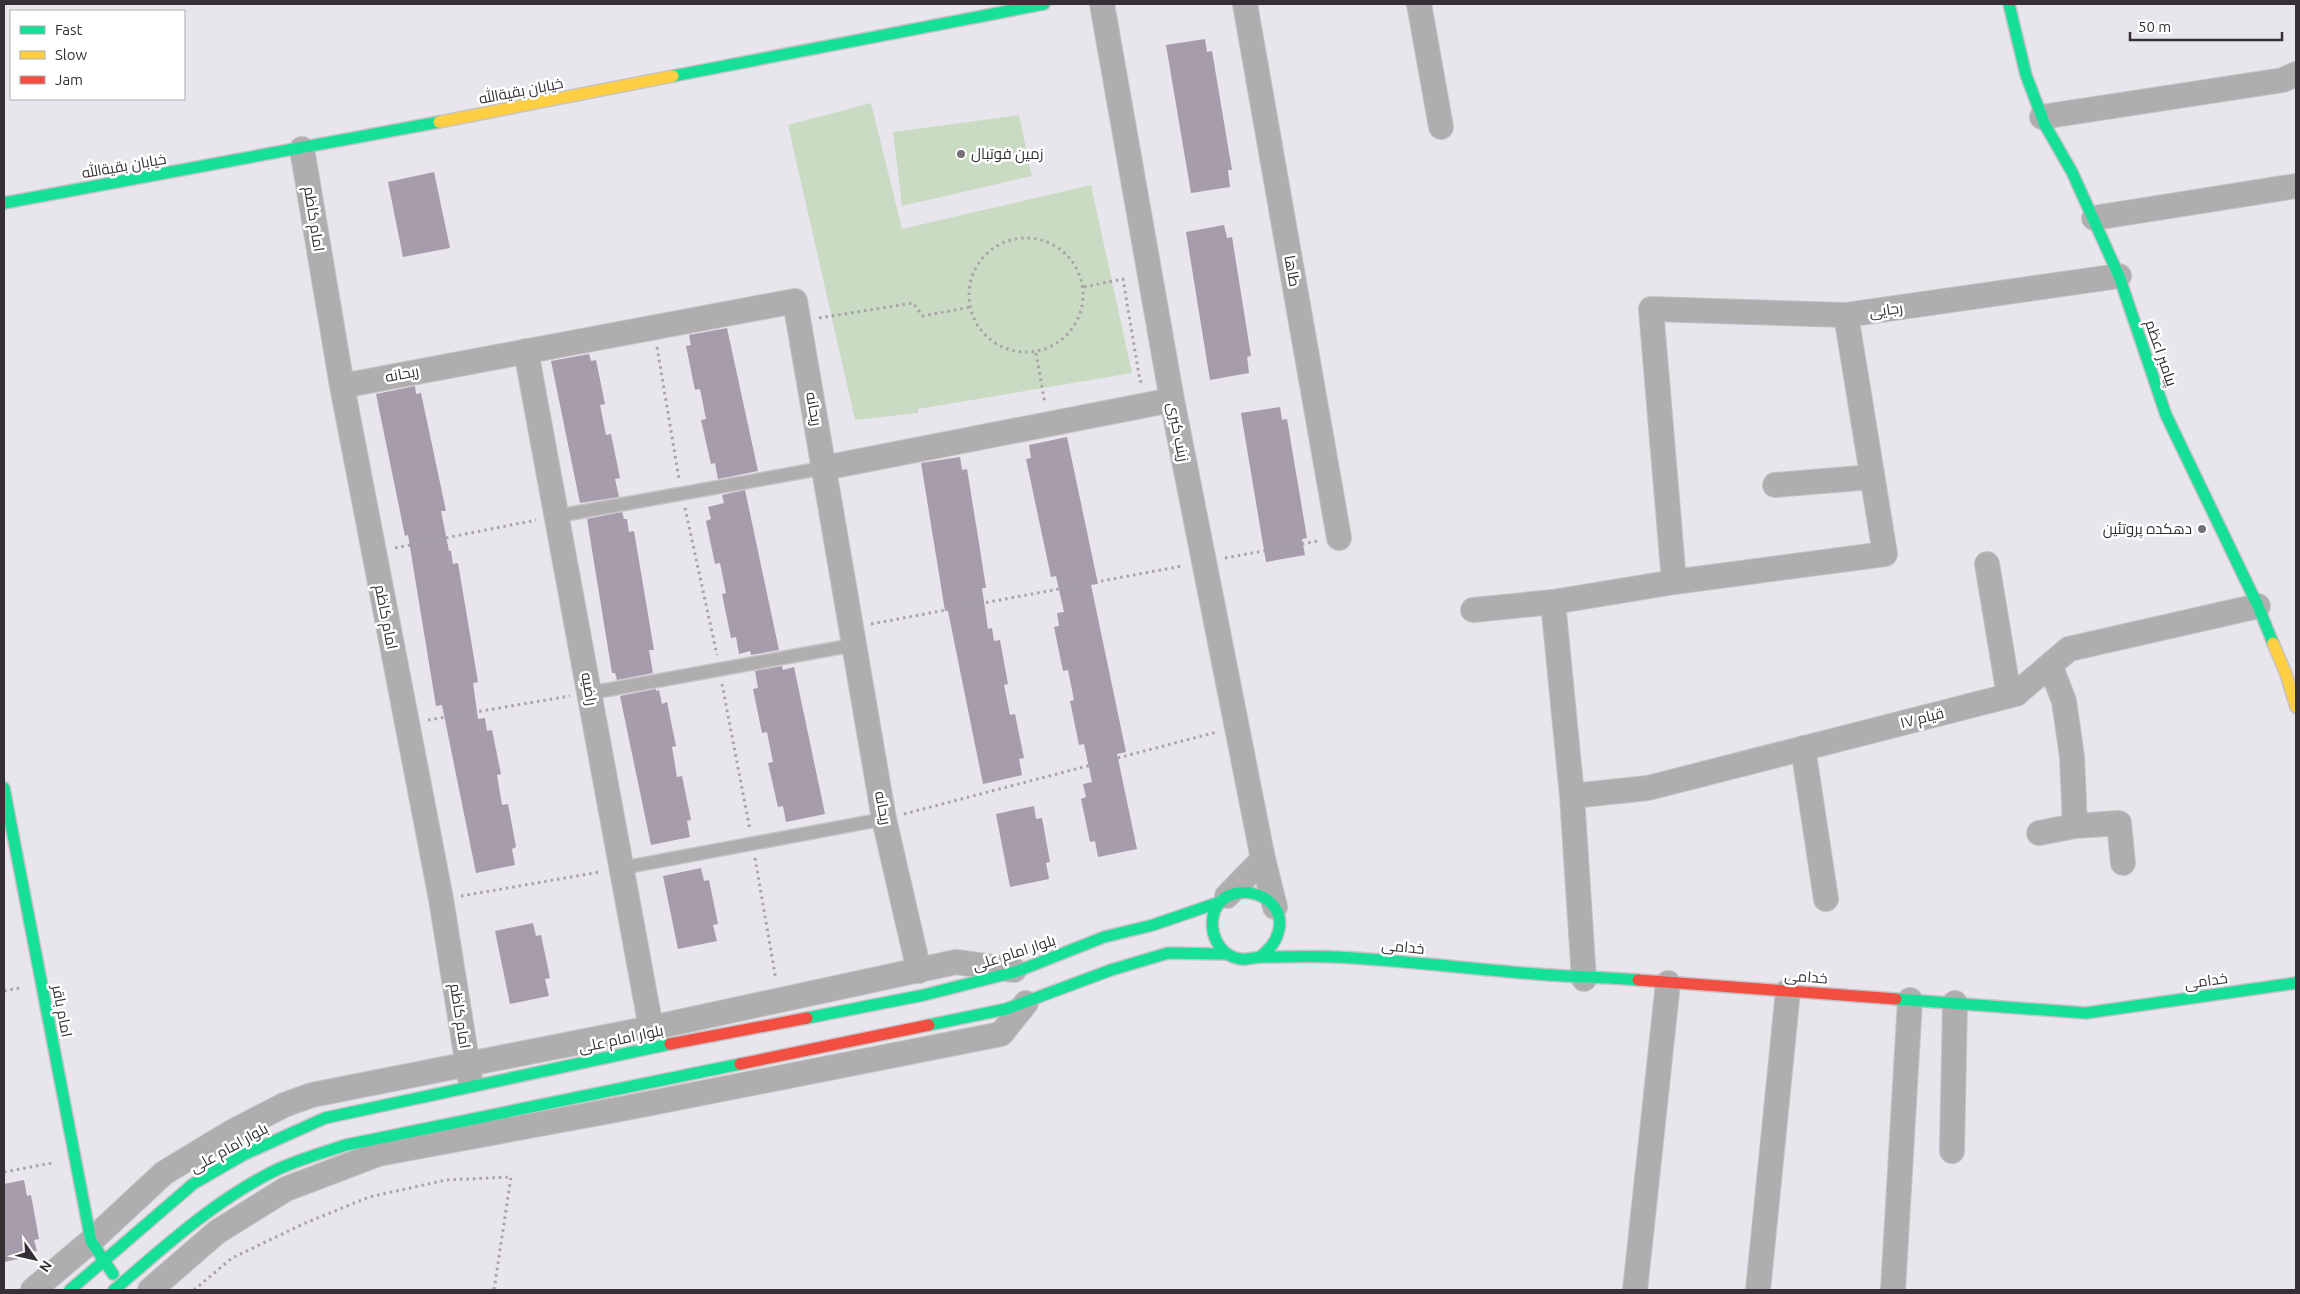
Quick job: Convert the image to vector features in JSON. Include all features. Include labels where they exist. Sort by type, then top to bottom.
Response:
[{"type":"main road","name":"خیابان بقیةالله","points":[[4,203],[302,149],[1044,4]]},
{"type":"main road","name":"پیامبر اعظم","points":[[2009,4],[2026,75],[2042,117],[2094,218],[2119,276],[2166,415],[2258,606],[2286,674],[2296,708]]},
{"type":"main road","name":"امام باقر","points":[[4,788],[91,1241]]},
{"type":"main road","points":[[1277,913],[1280,930],[1277,941],[1269,951],[1260,957],[1242,960],[1225,954],[1214,939],[1211,920],[1224,899],[1244,891],[1262,895],[1277,913],[1290,931]]},
{"type":"main road","name":"بلوار امام علی","points":[[117,1287],[209,1212],[251,1185],[298,1160],[346,1145],[1006,1010],[1021,985],[1104,937],[1153,925],[1224,899]]},
{"type":"main road","points":[[1302,944],[1313,956]]},
{"type":"main road","name":"بلوار امام علی","points":[[70,1290],[193,1184],[245,1154],[325,1118],[470,1074],[924,995],[1021,985],[1111,970],[1168,953],[1225,954]]},
{"type":"main road","name":"خدامی","points":[[1260,957],[1313,956],[1382,960],[1584,979],[1788,991],[2086,1013],[2296,983]]},
{"type":"main road","points":[[91,1241],[104,1260],[117,1287]]},
{"type":"street","name":"زینب کبری","points":[[1102,4],[1172,400],[1263,860],[1277,913]]},
{"type":"street","name":"طاها","points":[[1245,4],[1339,538]]},
{"type":"street","points":[[1419,4],[1441,127]]},
{"type":"street","points":[[2042,117],[2283,80],[2296,74]]},
{"type":"street","name":"امام کاظم","points":[[302,149],[342,386],[441,900],[470,1074]]},
{"type":"street","points":[[2094,218],[2296,186]]},
{"type":"street","name":"رجایی","points":[[1674,582],[1651,309],[1846,315],[2119,276]]},
{"type":"street","name":"ریحانه","points":[[342,386],[795,301],[884,819],[919,971]]},
{"type":"street","points":[[1473,610],[1553,602],[1674,582],[1885,554],[1846,315]]},
{"type":"street","name":"راضیه","points":[[526,351],[651,1028]]},
{"type":"street","points":[[824,468],[1172,400]]},
{"type":"street","points":[[1774,485],[1872,477]]},
{"type":"street","points":[[1987,564],[2009,696]]},
{"type":"street","points":[[1553,602],[1572,796],[1584,979]]},
{"type":"street","name":"قیام ۱۷","points":[[1572,796],[1648,788],[2009,696],[2016,694],[2069,649],[2258,606]]},
{"type":"street","points":[[2050,665],[2064,701],[2072,758],[2075,826]]},
{"type":"street","points":[[1803,748],[1826,899]]},
{"type":"street","points":[[2039,833],[2075,826],[2118,823],[2123,863]]},
{"type":"street","points":[[1224,899],[1263,860]]},
{"type":"street","points":[[32,1290],[91,1241],[164,1173],[230,1133],[284,1105],[312,1095],[470,1074],[651,1028],[956,962],[1021,985],[1001,1034],[378,1154],[286,1189],[217,1232],[150,1290]]},
{"type":"street","points":[[1635,1290],[1668,983]]},
{"type":"street","points":[[1758,1290],[1788,991]]},
{"type":"street","points":[[1893,1290],[1910,1000]]},
{"type":"street","points":[[1952,1151],[1955,1003]]},
{"type":"street","points":[[482,1117],[501,1131]]},
{"type":"lane","points":[[557,516],[824,468]]},
{"type":"lane","points":[[590,693],[853,636]]},
{"type":"lane","points":[[622,868],[884,819]]},
{"type":"path","points":[[1040,238],[1070,256],[1084,286],[1081,316],[1064,341],[1036,353],[1002,349],[976,327],[967,294],[978,261],[1006,240],[1040,238]]},
{"type":"path","points":[[1084,286],[1123,279],[1140,381],[1172,400]]},
{"type":"path","points":[[798,321],[913,304],[923,316],[971,307]]},
{"type":"path","points":[[1036,353],[1048,424]]},
{"type":"path","points":[[373,552],[557,516]]},
{"type":"path","points":[[853,636],[1204,562],[1339,538]]},
{"type":"path","points":[[407,723],[590,693]]},
{"type":"path","points":[[884,819],[1237,726]]},
{"type":"path","points":[[441,900],[622,868]]},
{"type":"path","points":[[4,1172],[75,1159]]},
{"type":"path","points":[[194,1290],[232,1258],[303,1224],[369,1197],[446,1180],[511,1177],[494,1290]]},
{"type":"green space","points":[[871,103],[902,229],[1091,185],[1132,373],[918,409],[918,413],[855,420],[788,125]]},
{"type":"green space","name":"زمین فوتبال","points":[[1019,115],[1032,176],[902,206],[893,132]]},
{"type":"building","points":[[1205,39],[1207,52],[1212,51],[1232,170],[1228,170],[1230,187],[1191,193],[1166,45]]},
{"type":"building","points":[[434,172],[450,248],[403,257],[388,182]]},
{"type":"building","points":[[1224,225],[1227,238],[1232,237],[1251,356],[1247,357],[1249,373],[1210,380],[1186,232]]},
{"type":"building","points":[[727,328],[758,471],[718,479],[715,463],[711,464],[701,420],[706,419],[700,389],[695,390],[686,346],[691,345],[689,335]]},
{"type":"building","points":[[589,354],[591,361],[596,360],[605,404],[600,405],[606,435],[611,434],[620,478],[615,479],[619,497],[580,503],[551,361]]},
{"type":"building","points":[[415,386],[416,394],[421,393],[446,511],[441,511],[449,551],[451,551],[453,564],[458,563],[478,682],[473,683],[478,719],[485,718],[487,731],[492,730],[501,774],[497,775],[502,805],[508,804],[516,847],[512,849],[515,865],[476,873],[442,705],[436,706],[408,535],[405,536],[376,394]]},
{"type":"building","points":[[1280,407],[1282,420],[1287,419],[1307,538],[1302,539],[1305,555],[1266,562],[1241,413]]},
{"type":"building","points":[[1067,437],[1098,584],[1091,585],[1126,752],[1117,754],[1137,849],[1098,857],[1095,841],[1090,842],[1081,799],[1086,797],[1083,784],[1092,782],[1084,744],[1079,745],[1070,701],[1074,700],[1068,670],[1063,671],[1054,627],[1059,626],[1057,613],[1064,612],[1056,576],[1051,577],[1026,459],[1031,458],[1029,445]]},
{"type":"building","points":[[960,457],[962,470],[967,469],[986,588],[982,588],[988,629],[992,628],[994,641],[1000,640],[1008,684],[1004,685],[1010,715],[1015,714],[1024,758],[1019,759],[1022,775],[983,784],[948,611],[945,611],[921,463]]},
{"type":"building","points":[[745,490],[779,650],[751,655],[750,651],[739,654],[736,637],[731,638],[722,594],[726,593],[720,563],[715,564],[706,521],[711,519],[708,507],[724,503],[722,495]]},
{"type":"building","points":[[622,512],[624,519],[627,519],[629,532],[634,531],[654,650],[649,650],[653,673],[617,680],[615,673],[612,673],[587,519]]},
{"type":"building","points":[[782,666],[783,670],[794,667],[825,814],[786,822],[783,806],[778,807],[768,763],[773,762],[767,732],[762,733],[753,689],[758,688],[755,671]]},
{"type":"building","points":[[656,689],[656,691],[659,690],[662,704],[667,702],[676,746],[672,747],[677,777],[682,776],[691,820],[687,821],[690,837],[651,845],[620,696]]},
{"type":"building","points":[[1034,806],[1036,819],[1042,818],[1050,862],[1046,863],[1049,879],[1010,887],[996,814]]},
{"type":"building","points":[[701,868],[704,881],[709,880],[718,924],[713,925],[717,941],[678,949],[663,876]]},
{"type":"building","points":[[533,923],[536,936],[541,935],[550,978],[545,979],[549,996],[510,1004],[495,931]]},
{"type":"building","points":[[24,1180],[27,1196],[31,1195],[39,1239],[34,1240],[37,1251],[27,1252],[28,1257],[4,1262],[4,1184]]},
{"type":"traffic: fast","points":[[673,76],[1044,4]]},
{"type":"traffic: fast","points":[[2009,4],[2026,75],[2045,125],[2072,172],[2119,276],[2166,415],[2258,606],[2273,643]]},
{"type":"traffic: fast","points":[[4,203],[439,122]]},
{"type":"traffic: fast","points":[[4,788],[91,1241],[113,1274]]},
{"type":"traffic: fast","points":[[1260,957],[1277,937],[1280,923],[1278,913],[1273,905],[1257,895],[1238,893],[1228,896],[1218,905],[1212,923],[1214,935],[1219,946],[1228,954],[1237,958],[1335,957],[1549,975],[1638,980]]},
{"type":"traffic: fast","points":[[807,1018],[924,995],[1018,971],[1104,937],[1153,925],[1220,902]]},
{"type":"traffic: fast","points":[[929,1025],[1006,1009],[1111,970],[1168,953],[1225,954]]},
{"type":"traffic: fast","points":[[1896,999],[2086,1013],[2296,983]]},
{"type":"traffic: fast","points":[[70,1290],[193,1184],[245,1154],[325,1118],[670,1044]]},
{"type":"traffic: fast","points":[[114,1290],[210,1210],[252,1183],[300,1160],[346,1145],[740,1064]]},
{"type":"traffic: slow","points":[[439,122],[673,76]]},
{"type":"traffic: slow","points":[[2273,643],[2286,674],[2296,707]]},
{"type":"traffic: jam","points":[[1638,980],[1896,999]]},
{"type":"traffic: jam","points":[[670,1044],[807,1018]]},
{"type":"traffic: jam","points":[[740,1064],[929,1025]]},
{"type":"place","name":"زمین فوتبال","points":[[961,154]]},
{"type":"place","name":"دهکده پروتئین","points":[[2202,529]]}]
